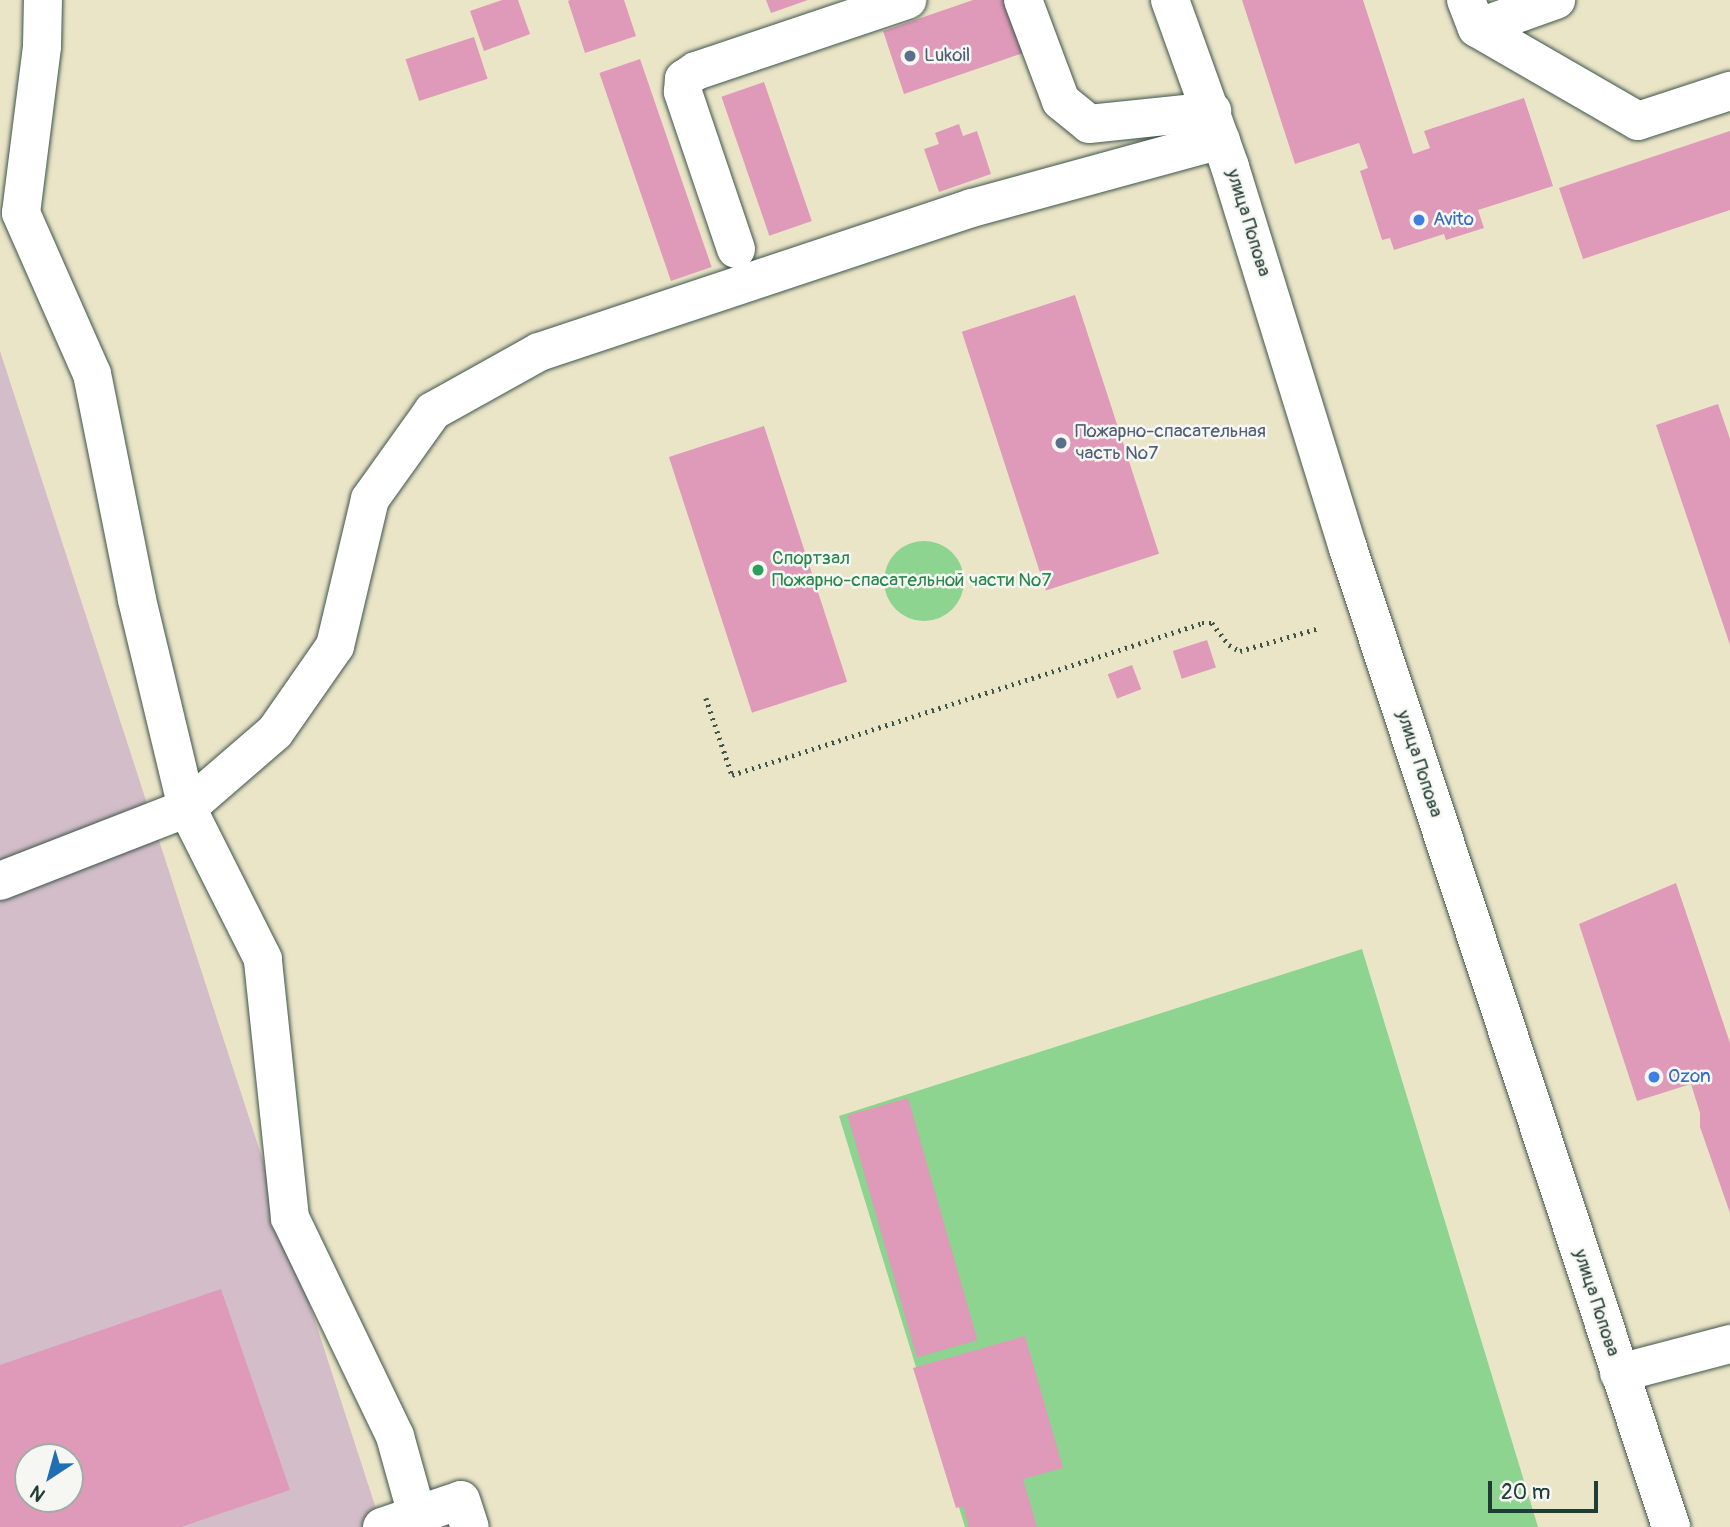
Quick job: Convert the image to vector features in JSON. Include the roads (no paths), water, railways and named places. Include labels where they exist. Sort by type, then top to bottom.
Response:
[{"type":"street","points":[[43,0],[42,46],[21,213],[92,374],[137,599],[187,808],[263,959],[290,1218],[395,1436],[417,1515]]},
{"type":"street","points":[[736,249],[683,92],[684,79],[696,71],[907,0]]},
{"type":"street","points":[[1023,0],[1061,101],[1089,124],[1217,125]]},
{"type":"street","name":"улица Попова","points":[[1170,0],[1217,125],[1348,548],[1671,1527]]},
{"type":"street","points":[[1472,14],[1556,0]]},
{"type":"street","points":[[1472,14],[1638,121],[1730,91]]},
{"type":"street","points":[[0,881],[187,808],[275,732],[335,646],[370,499],[433,411],[539,352],[1217,125]]},
{"type":"street","points":[[1619,1373],[1730,1344]]},
{"type":"street","points":[[382,1527],[461,1500],[470,1527]]},
{"type":"place","name":"Lukoil","points":[[910,56]]},
{"type":"place","name":"Avito","points":[[1419,220]]},
{"type":"place","name":"Пожарно-спасательная часть №7","points":[[1061,443]]},
{"type":"place","name":"Спортзал Пожарно-спасательной части №7","points":[[758,570]]},
{"type":"place","name":"Ozon","points":[[1654,1077]]}]
